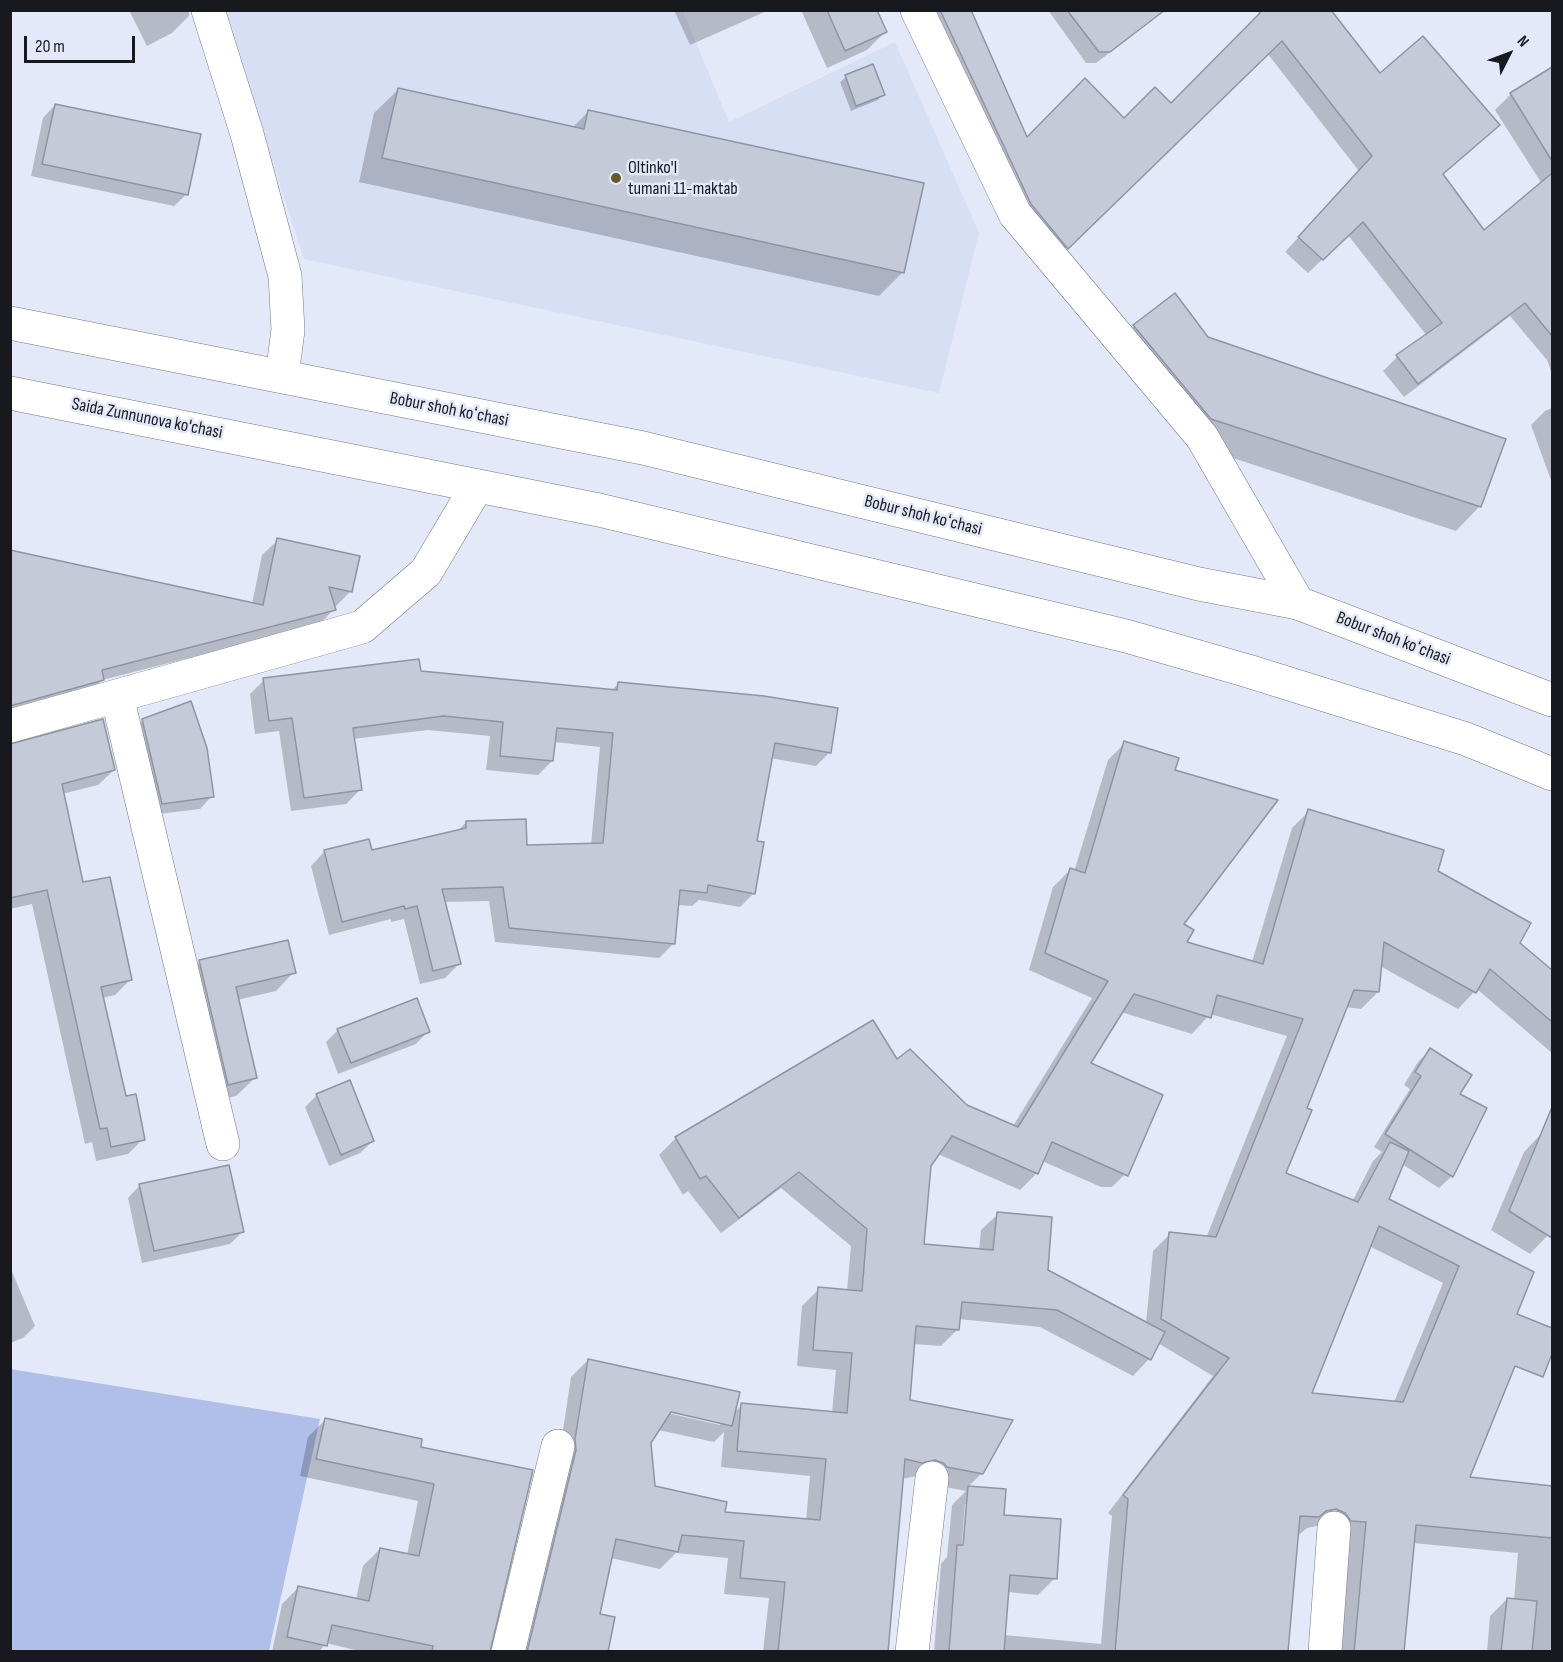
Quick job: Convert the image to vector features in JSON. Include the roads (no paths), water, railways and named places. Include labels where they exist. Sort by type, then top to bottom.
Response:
[{"type":"main road","points":[[10,322],[282,376],[288,330],[285,276],[247,134],[208,10]]},
{"type":"main road","points":[[917,10],[1015,214],[1202,437],[1298,603]]},
{"type":"main road","name":"Bobur shoh koʻchasi","points":[[282,376],[643,448],[1199,584],[1298,603],[1552,700]]},
{"type":"main road","name":"Saida Zunnunova ko'chasi","points":[[10,393],[477,486]]},
{"type":"main road","points":[[10,726],[362,627],[426,572],[477,486],[599,510],[1126,636],[1248,671],[1466,739],[1552,774]]},
{"type":"main road","points":[[117,696],[223,1144]]},
{"type":"main road","points":[[508,1652],[558,1446]]},
{"type":"main road","points":[[912,1652],[932,1478]]},
{"type":"main road","points":[[1325,1652],[1334,1528]]},
{"type":"place","name":"Oltinko'l tumani 11-maktab","points":[[616,178]]}]
